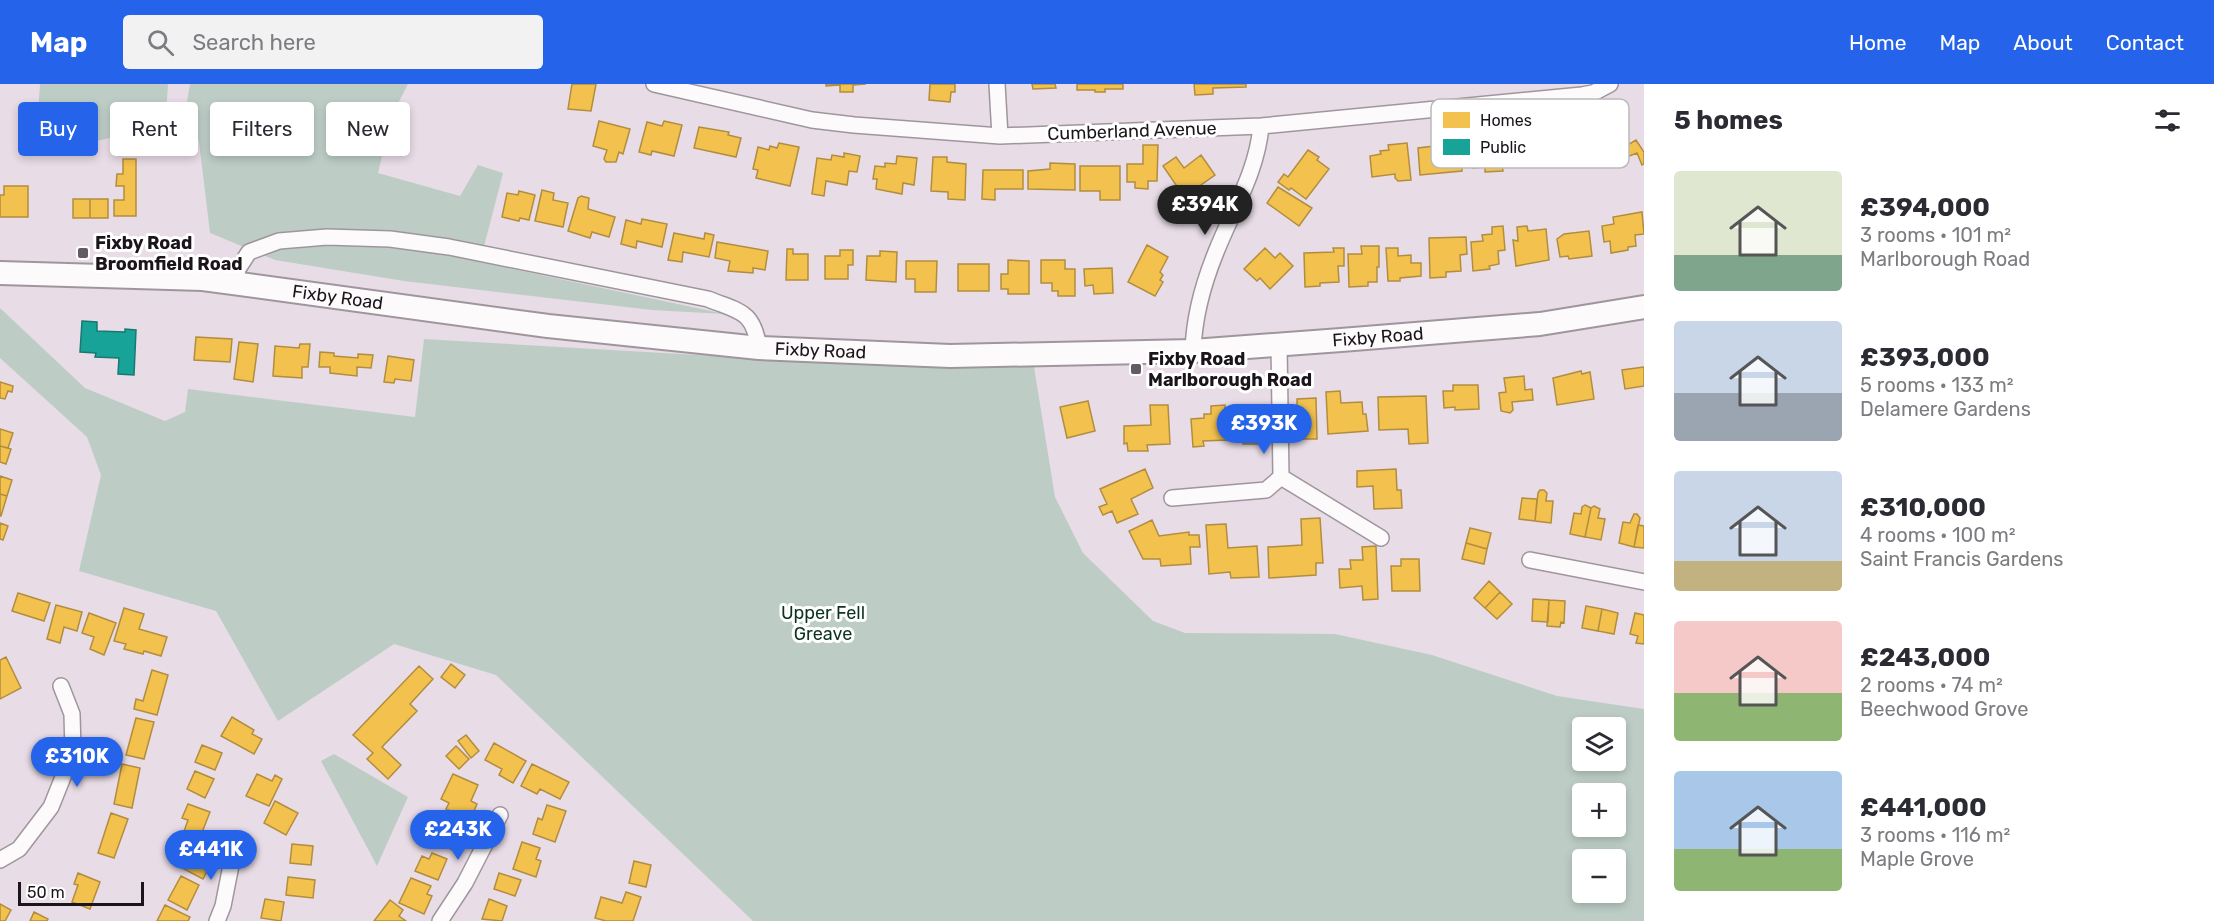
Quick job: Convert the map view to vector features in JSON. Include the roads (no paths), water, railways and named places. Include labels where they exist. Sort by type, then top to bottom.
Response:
[{"type":"main road","name":"Fixby Road","points":[[0,273],[167,277],[235,284],[548,327],[759,348],[950,356],[1193,351],[1279,345],[1540,324],[1644,307]]},
{"type":"street","name":"Cumberland Avenue","points":[[654,84],[812,120],[1000,136],[1261,126],[1431,110]]},
{"type":"street","points":[[997,84],[1000,136]]},
{"type":"street","name":"Cumberland Avenue","points":[[1541,99],[1593,93],[1610,84]]},
{"type":"street","points":[[1193,351],[1195,320],[1202,289],[1253,170],[1261,126]]},
{"type":"street","points":[[235,284],[238,269],[249,252],[279,241],[327,237],[390,239],[449,247],[708,299],[746,314],[756,330],[759,348]]},
{"type":"street","points":[[1172,498],[1266,490],[1281,477],[1279,345]]},
{"type":"street","points":[[1281,477],[1382,538]]},
{"type":"street","points":[[1530,560],[1644,582]]},
{"type":"street","points":[[0,860],[19,849],[51,807],[74,752],[72,714],[61,686]]},
{"type":"street","points":[[440,921],[465,883],[500,815]]},
{"type":"street","points":[[217,921],[223,906],[234,850]]},
{"type":"place","name":"Fixby Road Broomfield Road","points":[[83,253]]},
{"type":"place","name":"Fixby Road Marlborough Road","points":[[1136,369]]},
{"type":"park label","name":"Upper Fell Greave","points":[[823,623]]}]
